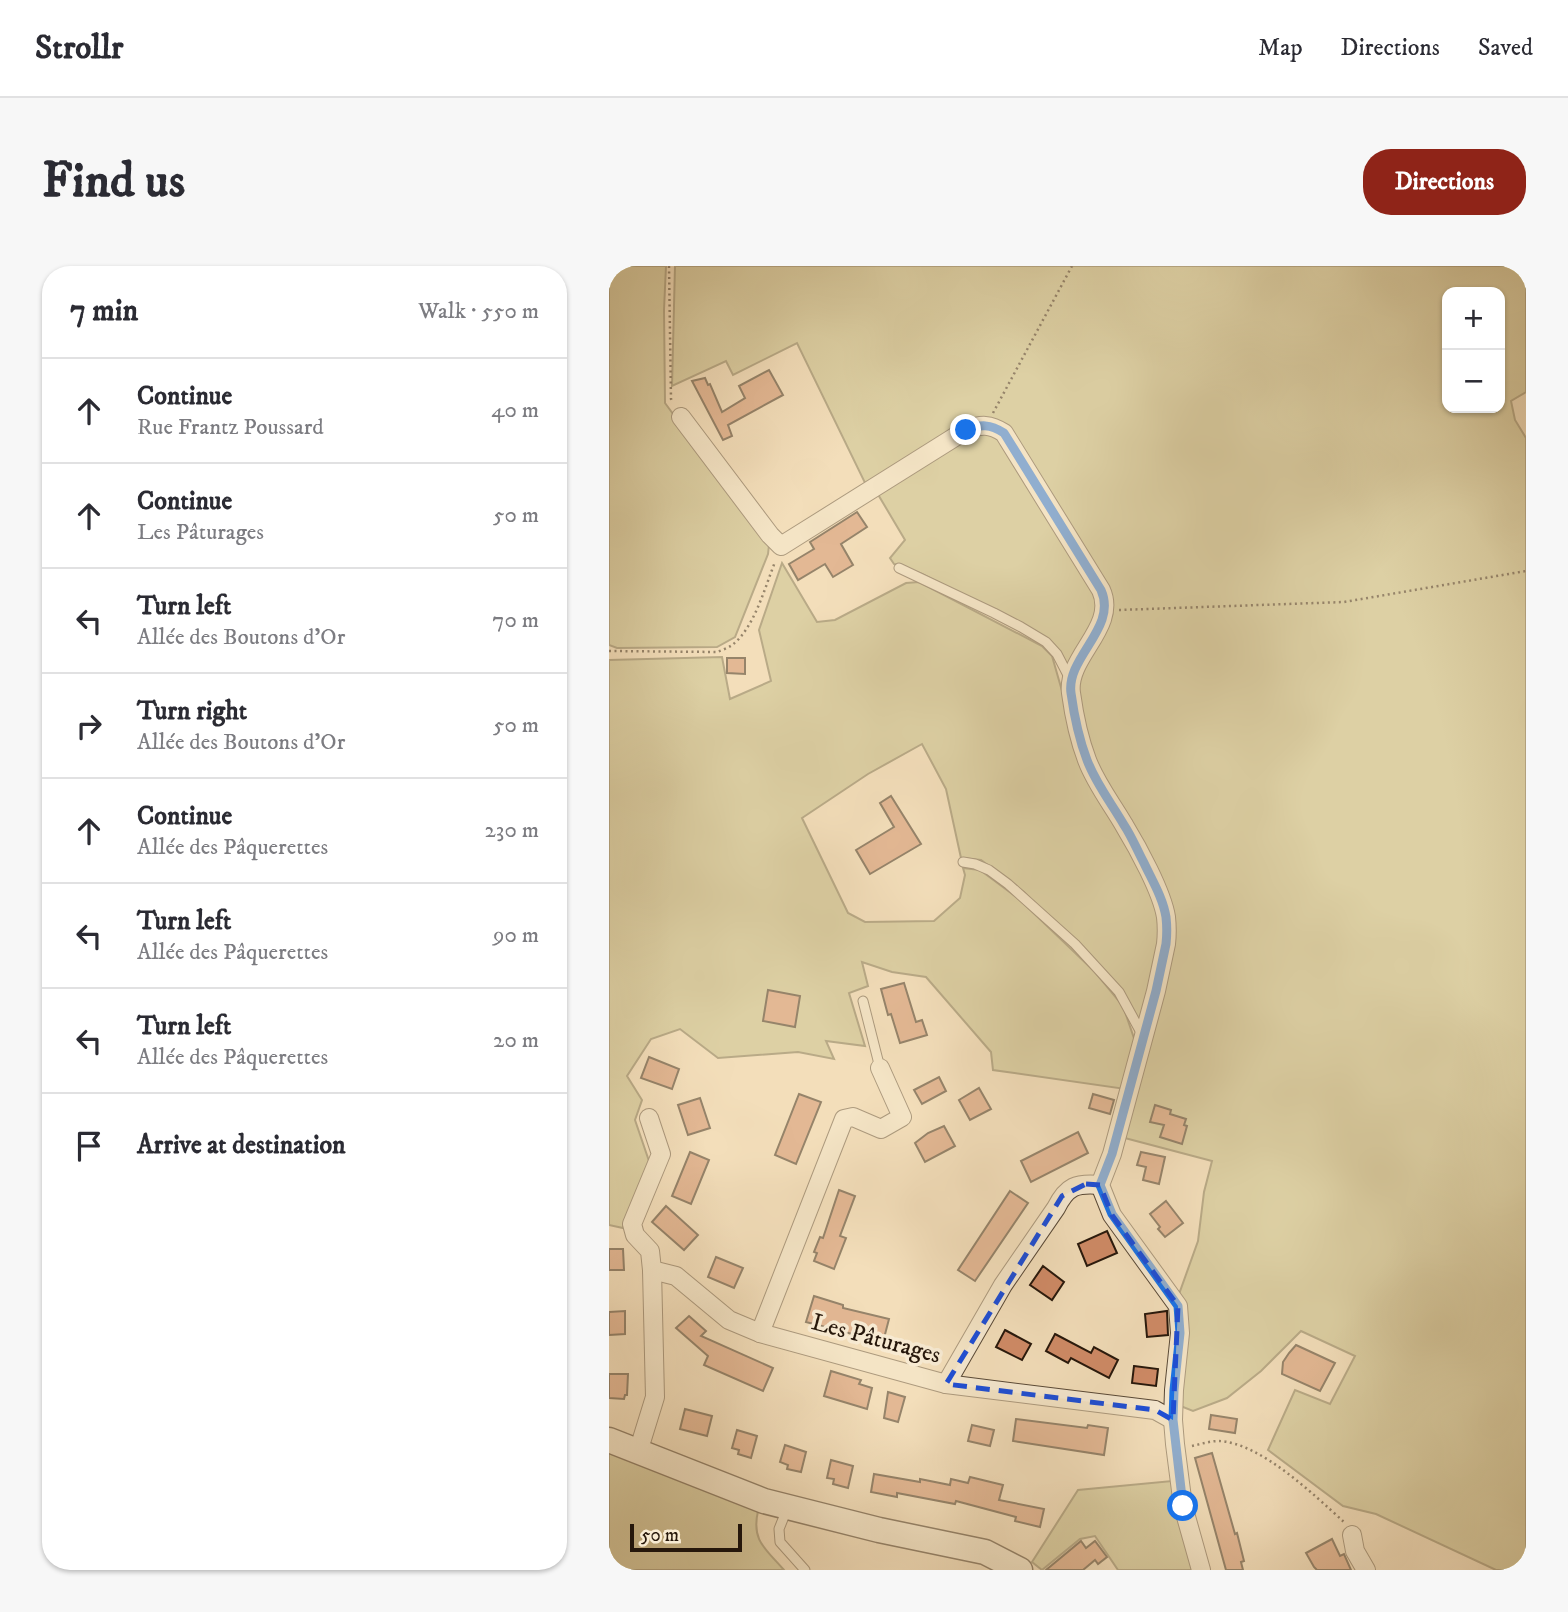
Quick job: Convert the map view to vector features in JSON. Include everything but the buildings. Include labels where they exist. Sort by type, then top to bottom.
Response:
[{"type":"street","points":[[681,417],[781,546],[966,430],[974,427],[994,427],[1004,433],[1101,590],[1105,611],[1094,637],[1070,678],[1071,691],[1087,761],[1125,826],[1158,892],[1166,916],[1166,944],[1144,1038],[1112,1154],[1100,1185],[1112,1214],[1178,1306],[1180,1333],[1174,1390],[1175,1444],[1183,1506],[1201,1570]]},
{"type":"street","points":[[760,1333],[844,1119],[853,1117],[881,1129],[902,1117],[880,1069]]},
{"type":"street","points":[[638,1452],[655,1397],[650,1251],[635,1235],[632,1224],[661,1154],[649,1118]]},
{"type":"street","points":[[946,1384],[1003,1285],[1062,1196],[1071,1187],[1100,1185]]},
{"type":"street","name":"Les Pâturages","points":[[652,1270],[676,1276],[729,1320],[760,1333],[946,1384],[1155,1410],[1173,1420]]},
{"type":"street","points":[[609,1440],[764,1501],[879,1530],[985,1552],[1020,1570]]},
{"type":"street","points":[[1352,1535],[1355,1551],[1366,1570]]},
{"type":"lane","points":[[899,568],[994,613],[1046,642],[1057,654],[1070,678]]},
{"type":"lane","points":[[963,862],[989,870],[1009,884],[1075,944],[1119,992],[1144,1038]]},
{"type":"lane","points":[[863,1001],[880,1069]]},
{"type":"lane","points":[[788,1507],[779,1530],[780,1542],[804,1570]]},
{"type":"path","points":[[669,266],[671,399],[681,417]]},
{"type":"path","points":[[988,426],[1072,266]]},
{"type":"path","points":[[609,650],[717,652],[731,646],[750,622],[781,546]]},
{"type":"path","points":[[1105,611],[1344,602],[1526,571]]},
{"type":"path","points":[[1175,1444],[1192,1446],[1215,1441],[1246,1448],[1279,1466],[1344,1521],[1352,1535]]},
{"type":"highlighted area","points":[[1086,1184],[1100,1185],[1112,1215],[1178,1306],[1173,1420],[1155,1410],[946,1384],[1062,1196]]},
{"type":"shaded area","points":[[609,266],[666,266],[665,403],[769,545],[768,554],[735,637],[717,647],[617,648],[609,645]]},
{"type":"shaded area","points":[[675,266],[1526,266],[1526,392],[1511,401],[1515,420],[1526,438],[1526,1570],[1496,1570],[1376,1514],[1343,1506],[1268,1450],[1295,1390],[1330,1404],[1355,1356],[1301,1331],[1261,1371],[1227,1398],[1193,1411],[1178,1405],[1178,1297],[1198,1241],[1204,1192],[1212,1161],[1121,1137],[1174,922],[1091,762],[1075,680],[1109,608],[996,422],[867,487],[797,343],[733,375],[726,361],[672,386]]},
{"type":"shaded area","points":[[981,431],[1000,439],[1102,607],[1069,670],[1036,631],[922,574],[894,564],[890,558],[905,540],[876,491]]},
{"type":"shaded area","points":[[782,563],[817,622],[835,620],[906,583],[919,582],[1042,646],[1052,656],[1083,764],[1155,895],[1164,937],[1142,1031],[1123,992],[1024,892],[981,860],[961,858],[946,789],[922,744],[868,774],[802,818],[848,913],[865,922],[934,921],[960,898],[965,875],[963,868],[980,870],[1019,899],[1095,972],[1123,1006],[1137,1047],[1125,1089],[993,1070],[991,1052],[926,977],[892,972],[862,962],[868,986],[849,993],[865,1046],[826,1041],[834,1059],[798,1052],[718,1058],[680,1029],[651,1039],[627,1076],[642,1100],[635,1120],[650,1164],[623,1228],[609,1225],[609,660],[722,657],[730,699],[771,681],[759,630]]},
{"type":"shaded area","points":[[609,1451],[758,1511],[758,1537],[784,1570],[609,1570]]},
{"type":"shaded area","points":[[1172,1481],[1193,1570],[1118,1570],[1095,1536],[1080,1539],[1042,1570],[1032,1562],[1078,1490]]},
{"type":"route","points":[[966,430],[988,426],[1004,433],[1104,596],[1105,611],[1094,637],[1070,678],[1071,691],[1087,761],[1125,826],[1158,892],[1166,916],[1167,932],[1144,1038],[1112,1154],[1100,1185],[1112,1214],[1178,1306],[1180,1333],[1173,1420],[1183,1506]]}]
